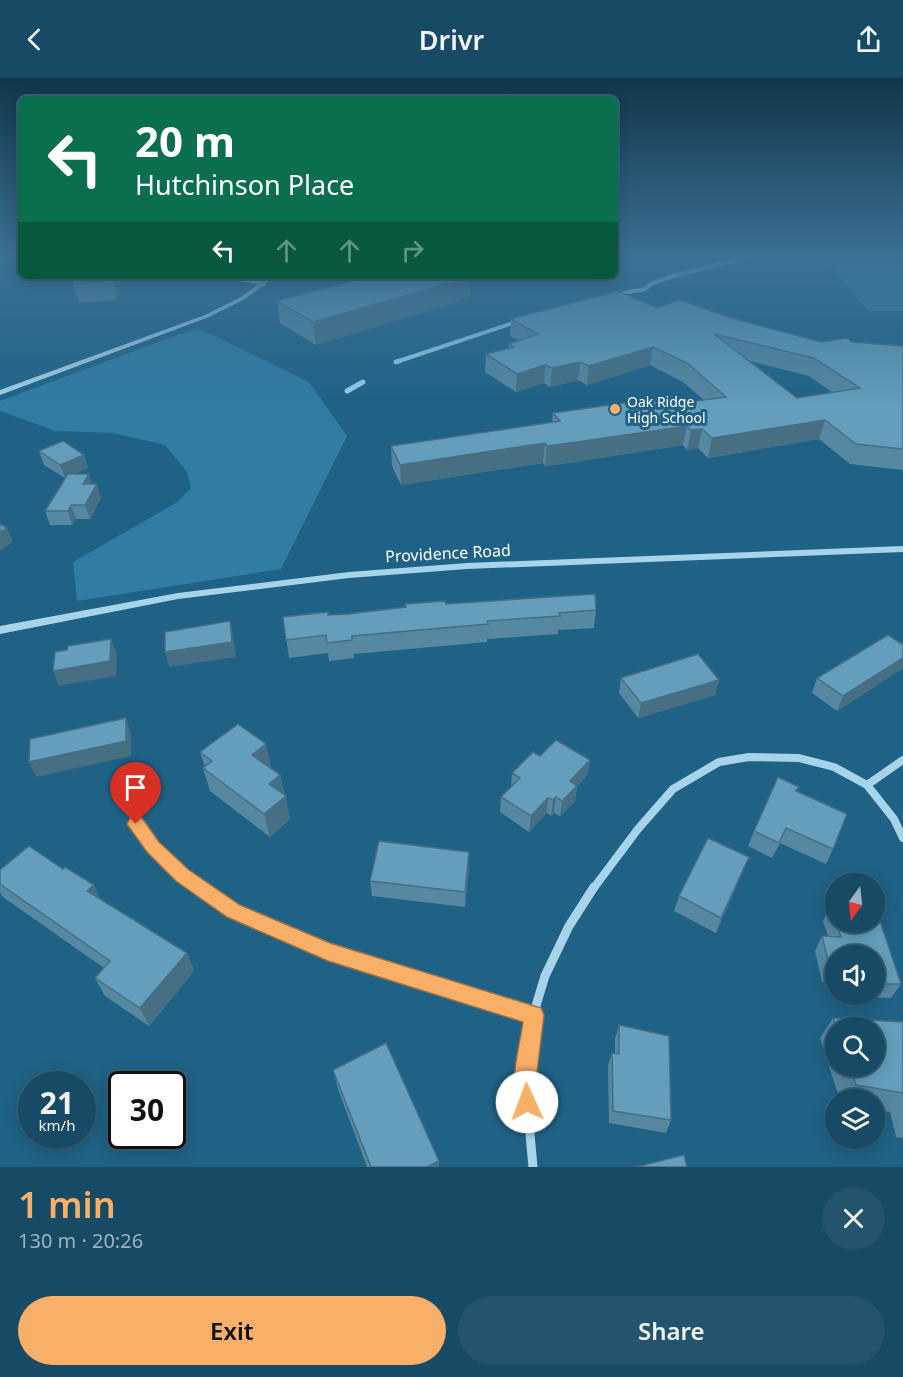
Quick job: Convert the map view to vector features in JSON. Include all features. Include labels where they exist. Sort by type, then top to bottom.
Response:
[{"type":"street","points":[[0,393],[207,316],[223,307]]},
{"type":"street","name":"Providence Road","points":[[0,630],[178,596],[349,574],[467,566],[903,549]]},
{"type":"street","points":[[533,1167],[525,1080],[534,1015],[545,976],[569,926],[606,869],[673,789],[719,762],[749,757],[798,758],[834,767],[867,785],[894,819],[903,838]]},
{"type":"street","points":[[867,785],[903,760]]},
{"type":"street","points":[[136,824],[153,847],[183,875],[233,911],[328,951],[534,1015]]},
{"type":"shaded area","points":[[865,307],[903,307],[903,311],[868,311]]},
{"type":"shaded area","points":[[200,329],[309,382],[347,436],[281,569],[77,601],[73,562],[176,503],[191,488],[187,472],[165,445],[113,433],[56,431],[0,411],[0,401],[180,334]]},
{"type":"building","points":[[287,307],[366,307],[313,322]]},
{"type":"building","points":[[558,307],[699,307],[731,318],[821,342],[847,338],[852,342],[903,346],[903,449],[856,444],[825,420],[712,438],[702,429],[691,430],[687,426],[547,446],[545,443],[400,465],[391,446],[560,421],[553,413],[659,398],[667,405],[726,397],[687,363],[653,347],[589,366],[580,362],[552,368],[545,365],[517,374],[486,354],[514,347],[509,344],[538,334],[511,319]],"holes":[[[714,334],[814,358],[860,388],[797,398]]]},
{"type":"building","points":[[63,441],[84,455],[60,465],[39,451]]},
{"type":"building","points":[[68,474],[89,474],[83,484],[97,484],[85,505],[71,505],[68,511],[45,511]]},
{"type":"building","points":[[0,524],[7,528],[0,532]]},
{"type":"building","points":[[595,594],[596,610],[559,613],[560,616],[487,621],[488,624],[352,636],[352,640],[327,643],[326,635],[286,640],[283,617],[328,612],[328,615],[348,614],[406,607],[405,604],[445,601],[446,604]]},
{"type":"building","points":[[230,621],[232,642],[165,652],[165,632]]},
{"type":"building","points":[[888,635],[903,645],[903,658],[843,696],[817,678]]},
{"type":"building","points":[[111,639],[110,661],[53,671],[55,652],[67,650],[68,646]]},
{"type":"building","points":[[698,654],[719,680],[641,703],[621,678]]},
{"type":"building","points":[[126,718],[126,741],[29,762],[30,739]]},
{"type":"building","points":[[238,724],[266,744],[252,755],[280,775],[269,784],[286,796],[264,814],[203,768],[212,761],[200,752]]},
{"type":"building","points":[[556,740],[590,760],[570,781],[577,786],[562,801],[556,797],[553,800],[548,798],[531,816],[501,797],[520,778],[512,773],[533,752],[540,756]]},
{"type":"building","points":[[778,777],[799,787],[796,791],[847,814],[833,849],[786,828],[779,843],[754,831]]},
{"type":"building","points":[[708,838],[749,857],[721,918],[679,896]]},
{"type":"building","points":[[379,841],[469,852],[465,892],[370,881]]},
{"type":"building","points":[[29,846],[63,869],[65,867],[94,885],[87,891],[187,953],[140,1008],[95,978],[110,961],[0,884],[0,870]]},
{"type":"building","points":[[840,933],[884,933],[901,984],[885,984],[885,945],[825,945],[825,948],[822,936],[841,937]]},
{"type":"building","points":[[885,1021],[903,1022],[903,1093],[856,1085],[853,1077],[885,1077]]},
{"type":"building","points":[[619,1025],[669,1036],[671,1120],[613,1111],[612,1053],[619,1054]]},
{"type":"building","points":[[386,1043],[439,1161],[427,1167],[371,1167],[333,1070]]},
{"type":"building","points":[[684,1155],[687,1167],[636,1167]]},
{"type":"waterway","points":[[396,362],[519,321]]},
{"type":"waterway","points":[[347,391],[363,382]]},
{"type":"place","name":"Oak Ridge High School","points":[[615,409]]},
{"type":"route","points":[[136,824],[153,847],[183,875],[233,911],[328,951],[534,1015],[525,1080],[527,1102]]}]
